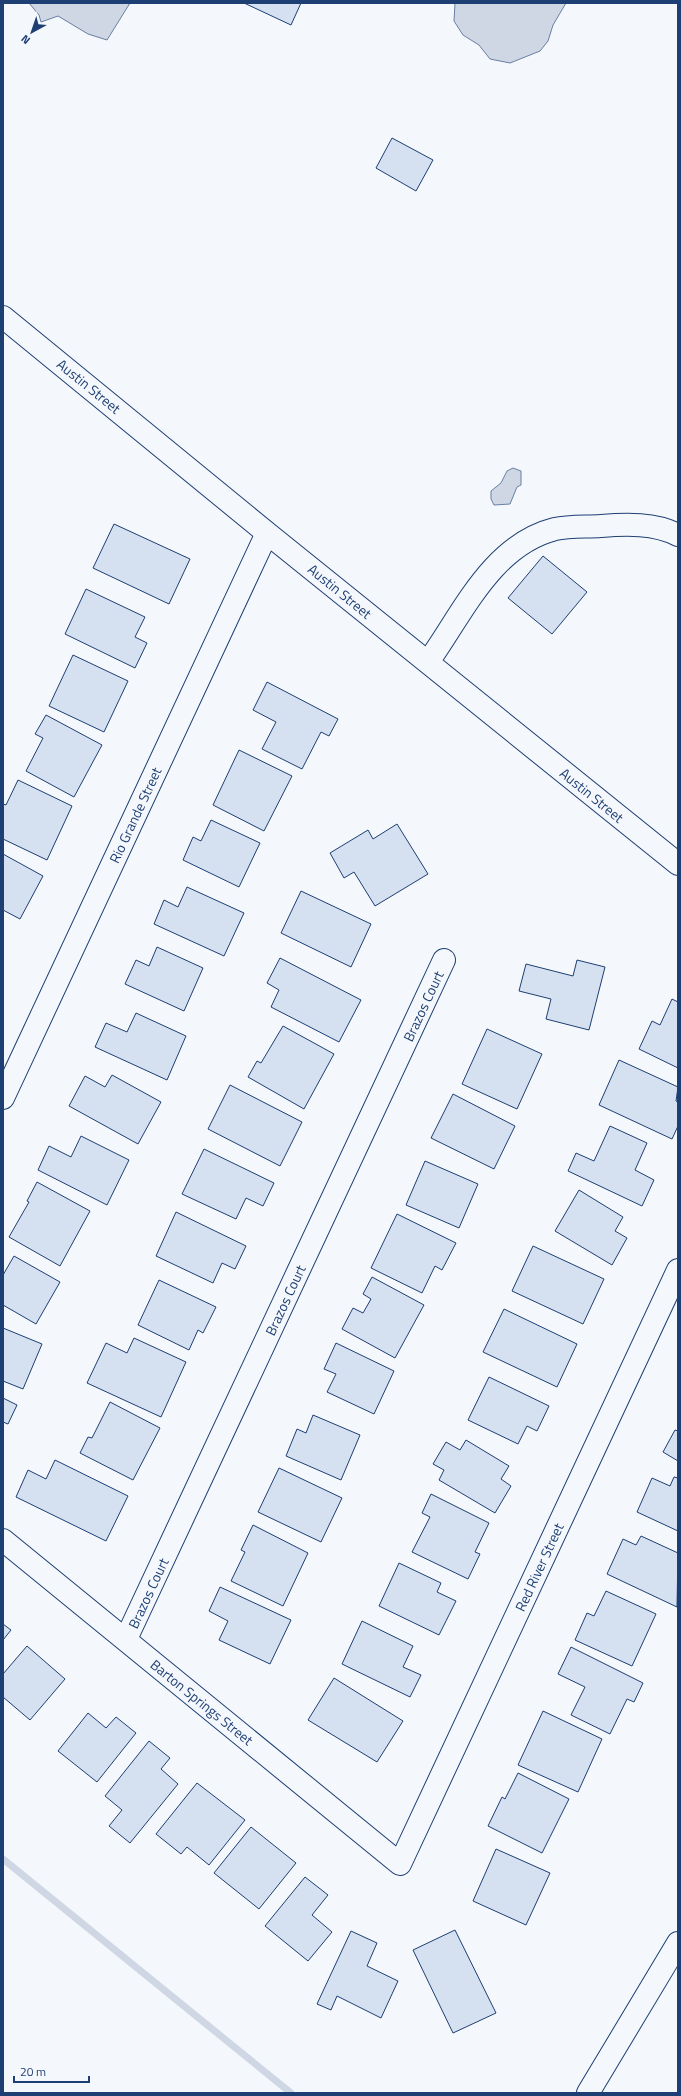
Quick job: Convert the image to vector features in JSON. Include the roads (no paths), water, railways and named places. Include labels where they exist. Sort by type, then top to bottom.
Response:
[{"type":"street","name":"Austin Street","points":[[3,316],[267,533],[678,864]]},
{"type":"street","points":[[428,662],[482,580],[500,561],[520,545],[533,538],[556,529],[637,524],[678,536]]},
{"type":"street","name":"Rio Grande Street","points":[[3,1098],[267,533]]},
{"type":"street","name":"Brazos Court","points":[[126,1639],[444,960]]},
{"type":"street","name":"Red River Street","points":[[400,1864],[678,1270]]},
{"type":"street","name":"Barton Springs Street","points":[[3,1540],[400,1864]]},
{"type":"street","points":[[588,2093],[678,1943]]},
{"type":"waterway","points":[[3,1859],[291,2093]]}]
